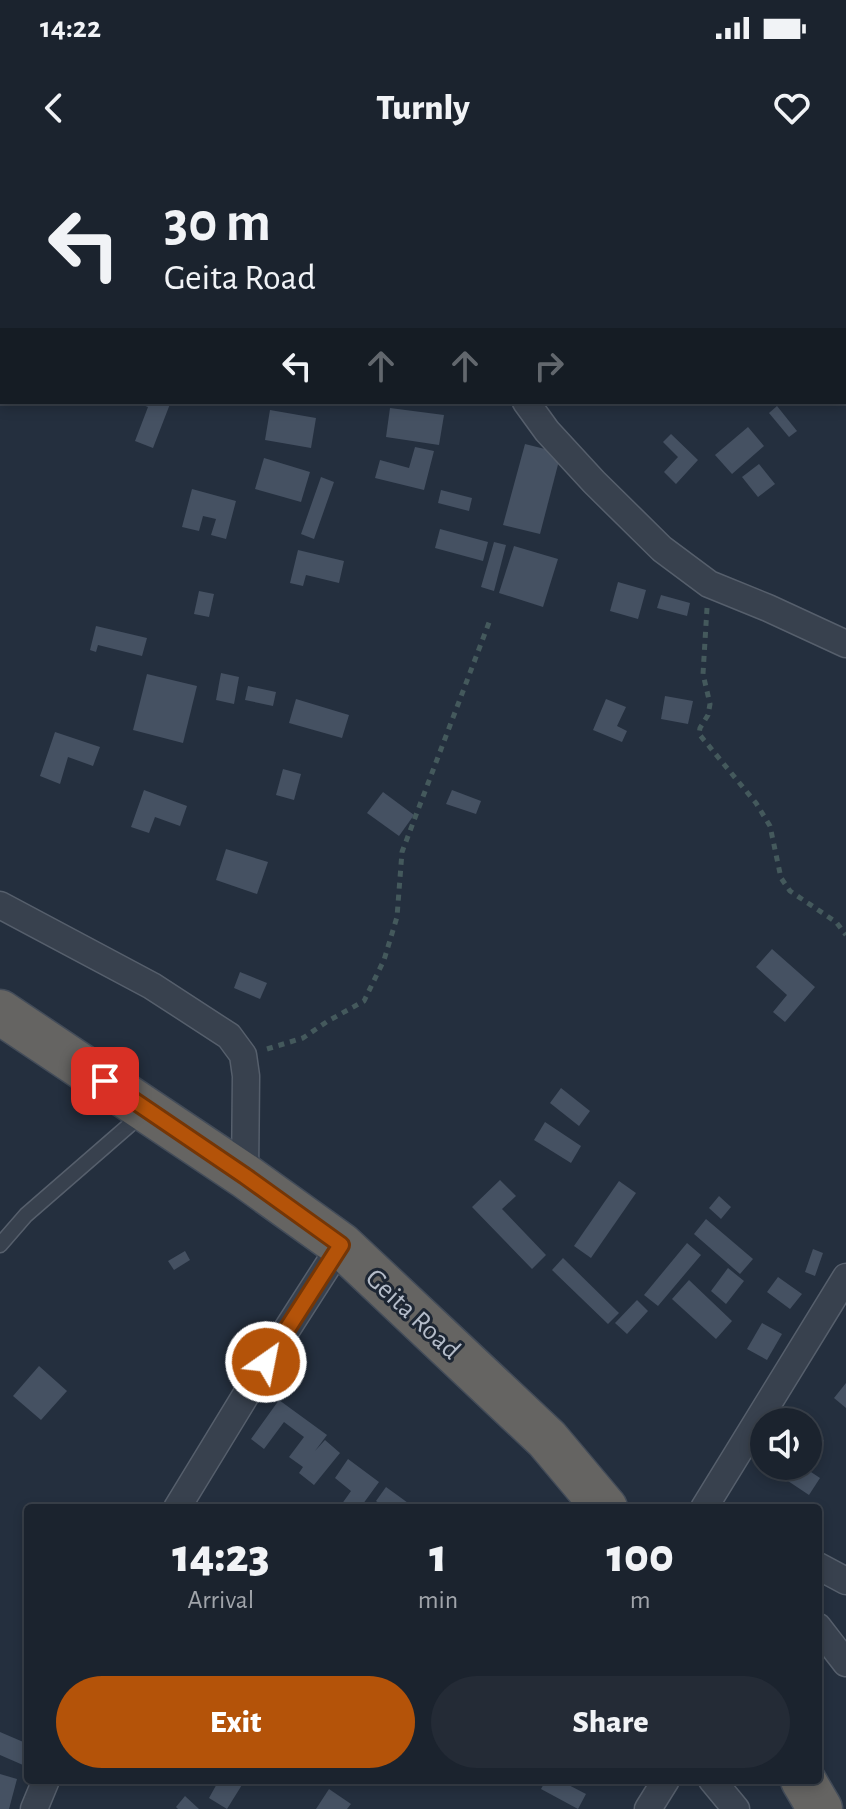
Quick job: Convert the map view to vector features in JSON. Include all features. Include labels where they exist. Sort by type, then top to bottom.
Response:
[{"type":"highway","name":"Geita Road","points":[[0,1012],[148,1109],[341,1245],[547,1439],[602,1504]]},
{"type":"highway","points":[[805,1784],[820,1809]]},
{"type":"street","points":[[185,160],[203,160]]},
{"type":"street","points":[[527,404],[547,431],[662,549],[709,584],[846,644]]},
{"type":"street","points":[[0,905],[152,986],[229,1036],[243,1055],[246,1076],[245,1176]]},
{"type":"street","points":[[179,1504],[341,1245]]},
{"type":"street","points":[[706,1504],[846,1277]]},
{"type":"street","points":[[822,1568],[846,1581]]},
{"type":"street","points":[[822,1632],[846,1663]]},
{"type":"street","points":[[34,1809],[44,1784]]},
{"type":"street","points":[[648,1809],[664,1784]]},
{"type":"street","points":[[715,1784],[736,1809]]},
{"type":"lane","points":[[0,1245],[26,1215],[148,1109]]},
{"type":"path","points":[[709,584],[703,674],[710,704],[699,734],[756,803],[770,826],[781,878],[790,891],[836,922],[846,935]]},
{"type":"path","points":[[243,1055],[303,1038],[364,1001],[384,960],[397,917],[402,852],[490,620]]},
{"type":"building","points":[[140,404],[170,404],[153,448],[135,441],[148,407]]},
{"type":"building","points":[[777,406],[797,431],[789,437],[769,413]]},
{"type":"building","points":[[390,408],[444,415],[439,445],[386,437]]},
{"type":"building","points":[[270,410],[316,418],[311,448],[265,440]]},
{"type":"building","points":[[748,427],[764,446],[732,474],[715,455]]},
{"type":"building","points":[[671,434],[698,460],[676,484],[664,472],[678,457],[663,442]]},
{"type":"building","points":[[525,444],[561,453],[540,534],[503,525]]},
{"type":"building","points":[[415,447],[434,451],[424,490],[375,478],[380,460],[409,468]]},
{"type":"building","points":[[264,458],[310,472],[301,502],[255,489]]},
{"type":"building","points":[[759,464],[775,484],[758,497],[742,477]]},
{"type":"building","points":[[321,477],[334,482],[314,539],[301,534]]},
{"type":"building","points":[[192,489],[236,501],[226,539],[211,535],[216,519],[203,516],[199,531],[182,527]]},
{"type":"building","points":[[441,490],[472,498],[469,511],[438,503]]},
{"type":"building","points":[[440,529],[488,542],[483,561],[435,548]]},
{"type":"building","points":[[494,542],[506,545],[494,591],[481,587]]},
{"type":"building","points":[[514,546],[558,559],[543,607],[499,593]]},
{"type":"building","points":[[298,550],[344,561],[339,583],[306,575],[303,586],[290,583]]},
{"type":"building","points":[[618,582],[646,590],[638,619],[610,611]]},
{"type":"building","points":[[199,591],[214,594],[209,617],[194,614]]},
{"type":"building","points":[[661,595],[690,603],[687,616],[657,608]]},
{"type":"building","points":[[96,626],[147,638],[142,656],[98,645],[96,652],[90,650]]},
{"type":"building","points":[[221,673],[239,677],[234,704],[216,700]]},
{"type":"building","points":[[147,674],[197,686],[183,743],[133,730]]},
{"type":"building","points":[[248,686],[276,692],[273,706],[245,700]]},
{"type":"building","points":[[665,696],[693,701],[688,724],[661,719]]},
{"type":"building","points":[[296,699],[349,715],[342,738],[289,723]]},
{"type":"building","points":[[606,699],[626,707],[617,726],[627,731],[622,742],[593,730]]},
{"type":"building","points":[[55,732],[100,747],[93,766],[68,757],[60,784],[40,776]]},
{"type":"building","points":[[283,769],[301,774],[294,800],[276,795]]},
{"type":"building","points":[[144,790],[187,806],[180,826],[155,817],[149,833],[131,827]]},
{"type":"building","points":[[452,790],[481,801],[476,814],[446,804]]},
{"type":"building","points":[[383,792],[414,815],[399,836],[367,813]]},
{"type":"building","points":[[226,849],[268,862],[257,894],[216,880]]},
{"type":"building","points":[[772,949],[815,987],[785,1022],[773,1012],[787,995],[756,967]]},
{"type":"building","points":[[240,972],[267,983],[260,999],[234,988]]},
{"type":"building","points":[[561,1088],[590,1111],[579,1126],[550,1103]]},
{"type":"building","points":[[545,1122],[581,1146],[571,1163],[534,1140]]},
{"type":"building","points":[[500,1180],[516,1196],[502,1209],[546,1255],[532,1269],[472,1207]]},
{"type":"building","points":[[619,1181],[636,1193],[591,1258],[574,1246]]},
{"type":"building","points":[[719,1196],[731,1207],[721,1219],[709,1208]]},
{"type":"building","points":[[706,1219],[753,1259],[740,1274],[694,1234]]},
{"type":"building","points":[[687,1243],[701,1255],[658,1306],[644,1295]]},
{"type":"building","points":[[813,1249],[823,1253],[815,1276],[805,1272]]},
{"type":"building","points":[[185,1251],[190,1260],[174,1270],[168,1261]]},
{"type":"building","points":[[563,1258],[619,1313],[608,1324],[552,1270]]},
{"type":"building","points":[[728,1268],[744,1281],[726,1304],[711,1291]]},
{"type":"building","points":[[778,1277],[802,1294],[790,1309],[767,1292]]},
{"type":"building","points":[[689,1280],[732,1321],[716,1339],[672,1299]]},
{"type":"building","points":[[637,1300],[648,1311],[627,1334],[615,1323]]},
{"type":"building","points":[[762,1323],[782,1334],[767,1360],[747,1349]]},
{"type":"building","points":[[39,1366],[67,1391],[41,1420],[13,1396]]},
{"type":"building","points":[[846,1383],[846,1408],[834,1398]]},
{"type":"building","points":[[279,1400],[327,1435],[315,1451],[325,1440],[340,1453],[314,1485],[299,1473],[303,1467],[289,1457],[304,1437],[284,1422],[264,1449],[251,1439]]},
{"type":"building","points":[[348,1459],[379,1482],[363,1504],[342,1504],[351,1491],[335,1478]]},
{"type":"building","points":[[786,1480],[819,1480],[809,1495]]},
{"type":"building","points":[[386,1487],[409,1504],[380,1504],[376,1501]]},
{"type":"building","points":[[0,1732],[24,1742],[23,1765],[0,1755]]},
{"type":"building","points":[[0,1774],[17,1779],[9,1809],[0,1809]]},
{"type":"building","points":[[217,1784],[243,1784],[227,1809],[209,1798]]},
{"type":"building","points":[[544,1784],[567,1784],[586,1794],[578,1809],[541,1789]]},
{"type":"building","points":[[329,1789],[351,1804],[347,1809],[316,1809]]},
{"type":"building","points":[[185,1796],[199,1809],[178,1809],[176,1807]]},
{"type":"route","points":[[105,1081],[341,1245],[266,1362]]}]
